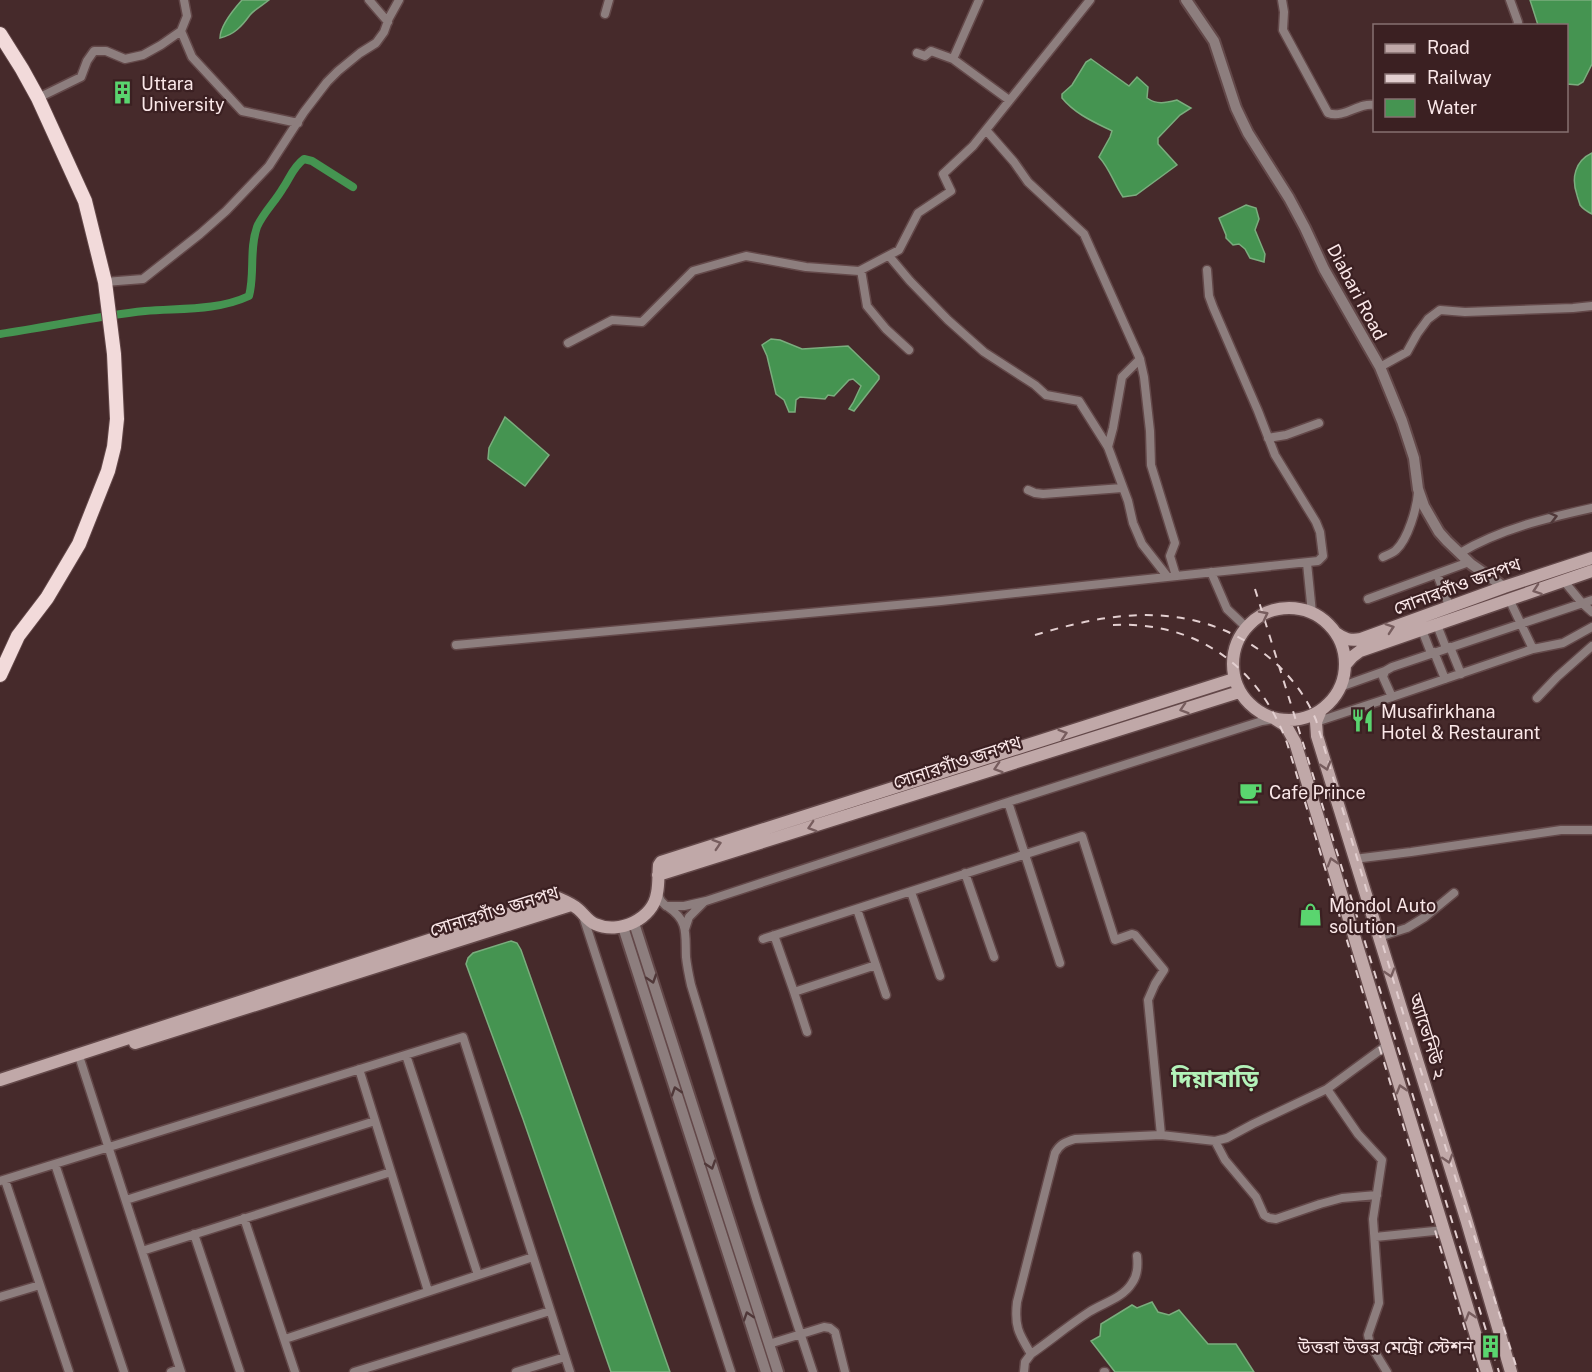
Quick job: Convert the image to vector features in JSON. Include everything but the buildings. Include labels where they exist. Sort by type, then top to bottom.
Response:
[{"type":"highway","points":[[0,34],[38,98],[85,201],[105,287],[114,354],[117,418],[114,447],[108,471],[79,544],[47,598],[18,636],[0,675]]},
{"type":"main road","name":"সোনারগাঁও জনপথ","points":[[1312,613],[1326,622],[1344,639],[1361,639],[1450,608],[1561,575],[1592,558]]},
{"type":"main road","name":"সোনারগাঁও জনপথ","points":[[1561,575],[1592,571]]},
{"type":"main road","name":"সোনারগাঁও জনপথ","points":[[1345,665],[1360,651],[1437,625],[1506,593]]},
{"type":"main road","points":[[1312,613],[1298,609],[1284,609],[1257,618],[1246,627],[1237,643],[1232,661],[1234,679],[1239,692],[1248,704],[1286,726],[1295,742],[1486,1372]]},
{"type":"main road","points":[[1275,719],[1291,721],[1319,716],[1332,700],[1340,687],[1345,665],[1343,648],[1336,633]]},
{"type":"main road","name":"সোনারগাঁও জনপথ","points":[[1234,679],[661,862],[658,875],[1239,692]]},
{"type":"main road","name":"অ্যাভেনিউ ২","points":[[1319,716],[1317,736],[1511,1372]]},
{"type":"main road","points":[[631,931],[652,906],[657,893],[658,875]]},
{"type":"main road","name":"সোনারগাঁও জনপথ","points":[[0,1087],[80,1057],[558,898],[572,905],[596,924],[631,931]]},
{"type":"main road","name":"সোনারগাঁও জনপথ","points":[[0,1080],[572,905]]},
{"type":"street","points":[[38,98],[81,77],[94,51],[106,51],[124,59],[143,55],[161,45],[181,31],[187,16],[184,0]]},
{"type":"street","points":[[369,0],[388,22]]},
{"type":"street","points":[[105,287],[142,279],[226,211],[269,166],[327,82],[376,43],[384,32],[399,0]]},
{"type":"street","points":[[605,14],[609,0]]},
{"type":"street","points":[[953,59],[980,0]]},
{"type":"street","points":[[568,343],[612,320],[642,321],[693,271],[746,256],[806,267],[859,271],[899,250],[918,213],[951,191],[943,174],[973,146],[1090,0]]},
{"type":"street","name":"Diabari Road","points":[[1186,0],[1214,41],[1233,99],[1248,133],[1289,198],[1324,269],[1380,367],[1414,458],[1418,489],[1424,506],[1439,532],[1469,562],[1506,593]]},
{"type":"street","points":[[1282,0],[1283,30],[1328,113],[1338,115],[1373,105]]},
{"type":"street","points":[[1510,0],[1518,24]]},
{"type":"street","points":[[181,31],[192,57],[242,111],[298,123]]},
{"type":"street","points":[[917,54],[925,56],[931,51],[953,59],[1009,100]]},
{"type":"street","points":[[986,129],[1028,182],[1084,234],[1140,359],[1150,431],[1151,465],[1175,543],[1170,556],[1171,576]]},
{"type":"street","points":[[889,256],[948,320],[984,352],[1035,385],[1046,395],[1079,401],[1108,447],[1142,544],[1171,576]]},
{"type":"street","points":[[861,270],[867,306],[886,329],[909,350]]},
{"type":"street","points":[[456,645],[940,601],[1318,561],[1323,556],[1320,532],[1313,515],[1275,455],[1213,307],[1209,296],[1207,270]]},
{"type":"street","points":[[1380,367],[1407,352],[1428,318],[1440,310],[1465,312],[1592,306]]},
{"type":"street","points":[[1108,447],[1122,377],[1140,359]]},
{"type":"street","points":[[1268,438],[1286,435],[1319,423]]},
{"type":"street","points":[[1028,490],[1043,494],[1122,488]]},
{"type":"street","points":[[1383,557],[1395,551],[1409,530],[1417,503],[1418,489]]},
{"type":"street","points":[[1460,553],[1482,540],[1552,517],[1592,508]]},
{"type":"street","points":[[1368,599],[1469,562]]},
{"type":"street","points":[[1307,563],[1312,613]]},
{"type":"street","points":[[1211,572],[1227,609],[1246,627]]},
{"type":"street","points":[[1437,574],[1450,608]]},
{"type":"street","points":[[1561,575],[1582,603],[1592,612]]},
{"type":"street","points":[[1506,593],[1533,649]]},
{"type":"street","points":[[1340,687],[1392,667],[1592,600]]},
{"type":"street","points":[[1437,625],[1461,674]]},
{"type":"street","points":[[1319,716],[1392,698],[1533,649],[1563,643],[1591,629]]},
{"type":"street","points":[[1422,630],[1445,679]]},
{"type":"street","points":[[1537,698],[1592,646]]},
{"type":"street","points":[[1385,671],[1383,677],[1392,698]]},
{"type":"street","points":[[648,911],[658,906],[684,906],[706,901],[1008,802],[1262,721],[1275,719]]},
{"type":"street","points":[[1008,802],[1060,963]]},
{"type":"street","points":[[1354,859],[1562,830],[1592,830]]},
{"type":"street","points":[[763,939],[1082,836],[1115,940],[1135,935],[1164,970],[1148,1000],[1161,1135]]},
{"type":"street","points":[[965,873],[994,957]]},
{"type":"street","points":[[911,891],[940,976]]},
{"type":"street","points":[[657,893],[661,901],[678,915],[685,929]]},
{"type":"street","points":[[1379,937],[1407,928],[1425,917],[1454,893]]},
{"type":"street","points":[[706,901],[693,913],[685,929],[691,985],[757,1202],[813,1372]]},
{"type":"street","points":[[857,909],[886,995]]},
{"type":"street","points":[[583,914],[731,1372]]},
{"type":"street","points":[[631,931],[778,1372]]},
{"type":"street","points":[[631,931],[766,1372]]},
{"type":"street","points":[[774,935],[807,1032]]},
{"type":"street","points":[[794,992],[876,965]]},
{"type":"street","points":[[69,1372],[2,1181],[463,1037],[570,1372]]},
{"type":"street","points":[[1031,1354],[1018,1330],[1015,1319],[1017,1302],[1055,1153],[1059,1146],[1075,1139],[1161,1135],[1215,1141],[1227,1138],[1327,1089],[1387,1045]]},
{"type":"street","points":[[406,1054],[478,1275]]},
{"type":"street","points":[[80,1057],[178,1371]]},
{"type":"street","points":[[358,1069],[428,1292]]},
{"type":"street","points":[[1327,1089],[1358,1134],[1382,1160],[1373,1219],[1379,1303],[1368,1335],[1370,1344],[1387,1372]]},
{"type":"street","points":[[126,1200],[375,1121]]},
{"type":"street","points":[[1215,1141],[1225,1160],[1256,1197],[1264,1215],[1269,1218],[1276,1219],[1342,1198],[1377,1195]]},
{"type":"street","points":[[55,1164],[124,1372]]},
{"type":"street","points":[[142,1251],[391,1172]]},
{"type":"street","points":[[244,1218],[296,1372]]},
{"type":"street","points":[[1375,1237],[1444,1230]]},
{"type":"street","points":[[194,1234],[240,1372]]},
{"type":"street","points":[[1024,1372],[1025,1362],[1031,1354],[1093,1310],[1121,1295],[1132,1284],[1138,1264],[1137,1256]]},
{"type":"street","points":[[285,1339],[533,1257]]},
{"type":"street","points":[[0,1297],[40,1285]]},
{"type":"street","points":[[354,1372],[550,1311]]},
{"type":"street","points":[[769,1344],[800,1333],[824,1327],[830,1328],[835,1332],[845,1372]]},
{"type":"street","points":[[516,1372],[565,1357]]},
{"type":"water","points":[[242,0],[269,0],[252,13],[237,30],[220,38],[225,23]]},
{"type":"water","points":[[1530,0],[1592,0],[1592,64],[1583,82],[1578,85],[1568,84],[1568,24],[1538,24]]},
{"type":"water","points":[[1091,59],[1129,86],[1137,77],[1148,87],[1147,98],[1154,102],[1177,100],[1191,108],[1180,115],[1158,138],[1158,144],[1177,165],[1136,195],[1123,197],[1099,157],[1112,131],[1079,113],[1062,98],[1062,94],[1072,85],[1086,62]]},
{"type":"water","points":[[1592,153],[1592,214],[1580,205],[1574,182],[1578,165]]},
{"type":"water","points":[[1246,205],[1256,208],[1259,219],[1255,230],[1265,254],[1264,262],[1250,258],[1239,244],[1233,245],[1226,238],[1219,218]]},
{"type":"water","points":[[771,339],[780,340],[802,349],[848,346],[879,376],[879,379],[854,411],[849,409],[861,386],[853,379],[849,380],[834,396],[828,395],[825,399],[800,397],[796,400],[795,412],[789,412],[784,400],[776,394],[762,345]]},
{"type":"water","points":[[505,417],[549,455],[525,486],[488,459],[489,448]]},
{"type":"water","points":[[511,941],[517,943],[521,950],[670,1372],[611,1372],[523,1119],[466,964],[473,953]]},
{"type":"water","points":[[1152,1302],[1158,1312],[1169,1315],[1179,1310],[1208,1344],[1236,1344],[1254,1372],[1115,1372],[1091,1341],[1100,1336],[1101,1324],[1132,1305],[1137,1308]]},
{"type":"waterway","points":[[0,334],[127,313],[211,307],[237,301],[249,296],[253,244],[257,227],[300,162],[304,159],[312,161],[353,187]]},
{"type":"railway","points":[[1255,589],[1499,1372]]},
{"type":"railway","points":[[1035,635],[1083,622],[1133,615],[1190,619],[1235,635],[1256,647],[1291,679],[1305,699],[1316,720],[1412,1043],[1518,1372]]},
{"type":"railway","points":[[1113,625],[1143,626],[1171,631],[1197,640],[1221,654],[1242,671],[1260,692],[1275,716],[1287,743],[1478,1372]]},
{"type":"place","name":"Uttara University","points":[[123,93]]},
{"type":"place","name":"Musafirkhana Hotel & Restaurant","points":[[1363,721]]},
{"type":"place","name":"Cafe Prince","points":[[1251,792]]},
{"type":"place","name":"Mondol Auto solution","points":[[1311,915]]},
{"type":"place","name":"উত্তরা উত্তর মেট্রো স্টেশন","points":[[1491,1346]]},
{"type":"district","name":"দিয়াবাড়ি","points":[[1215,1078]]}]
